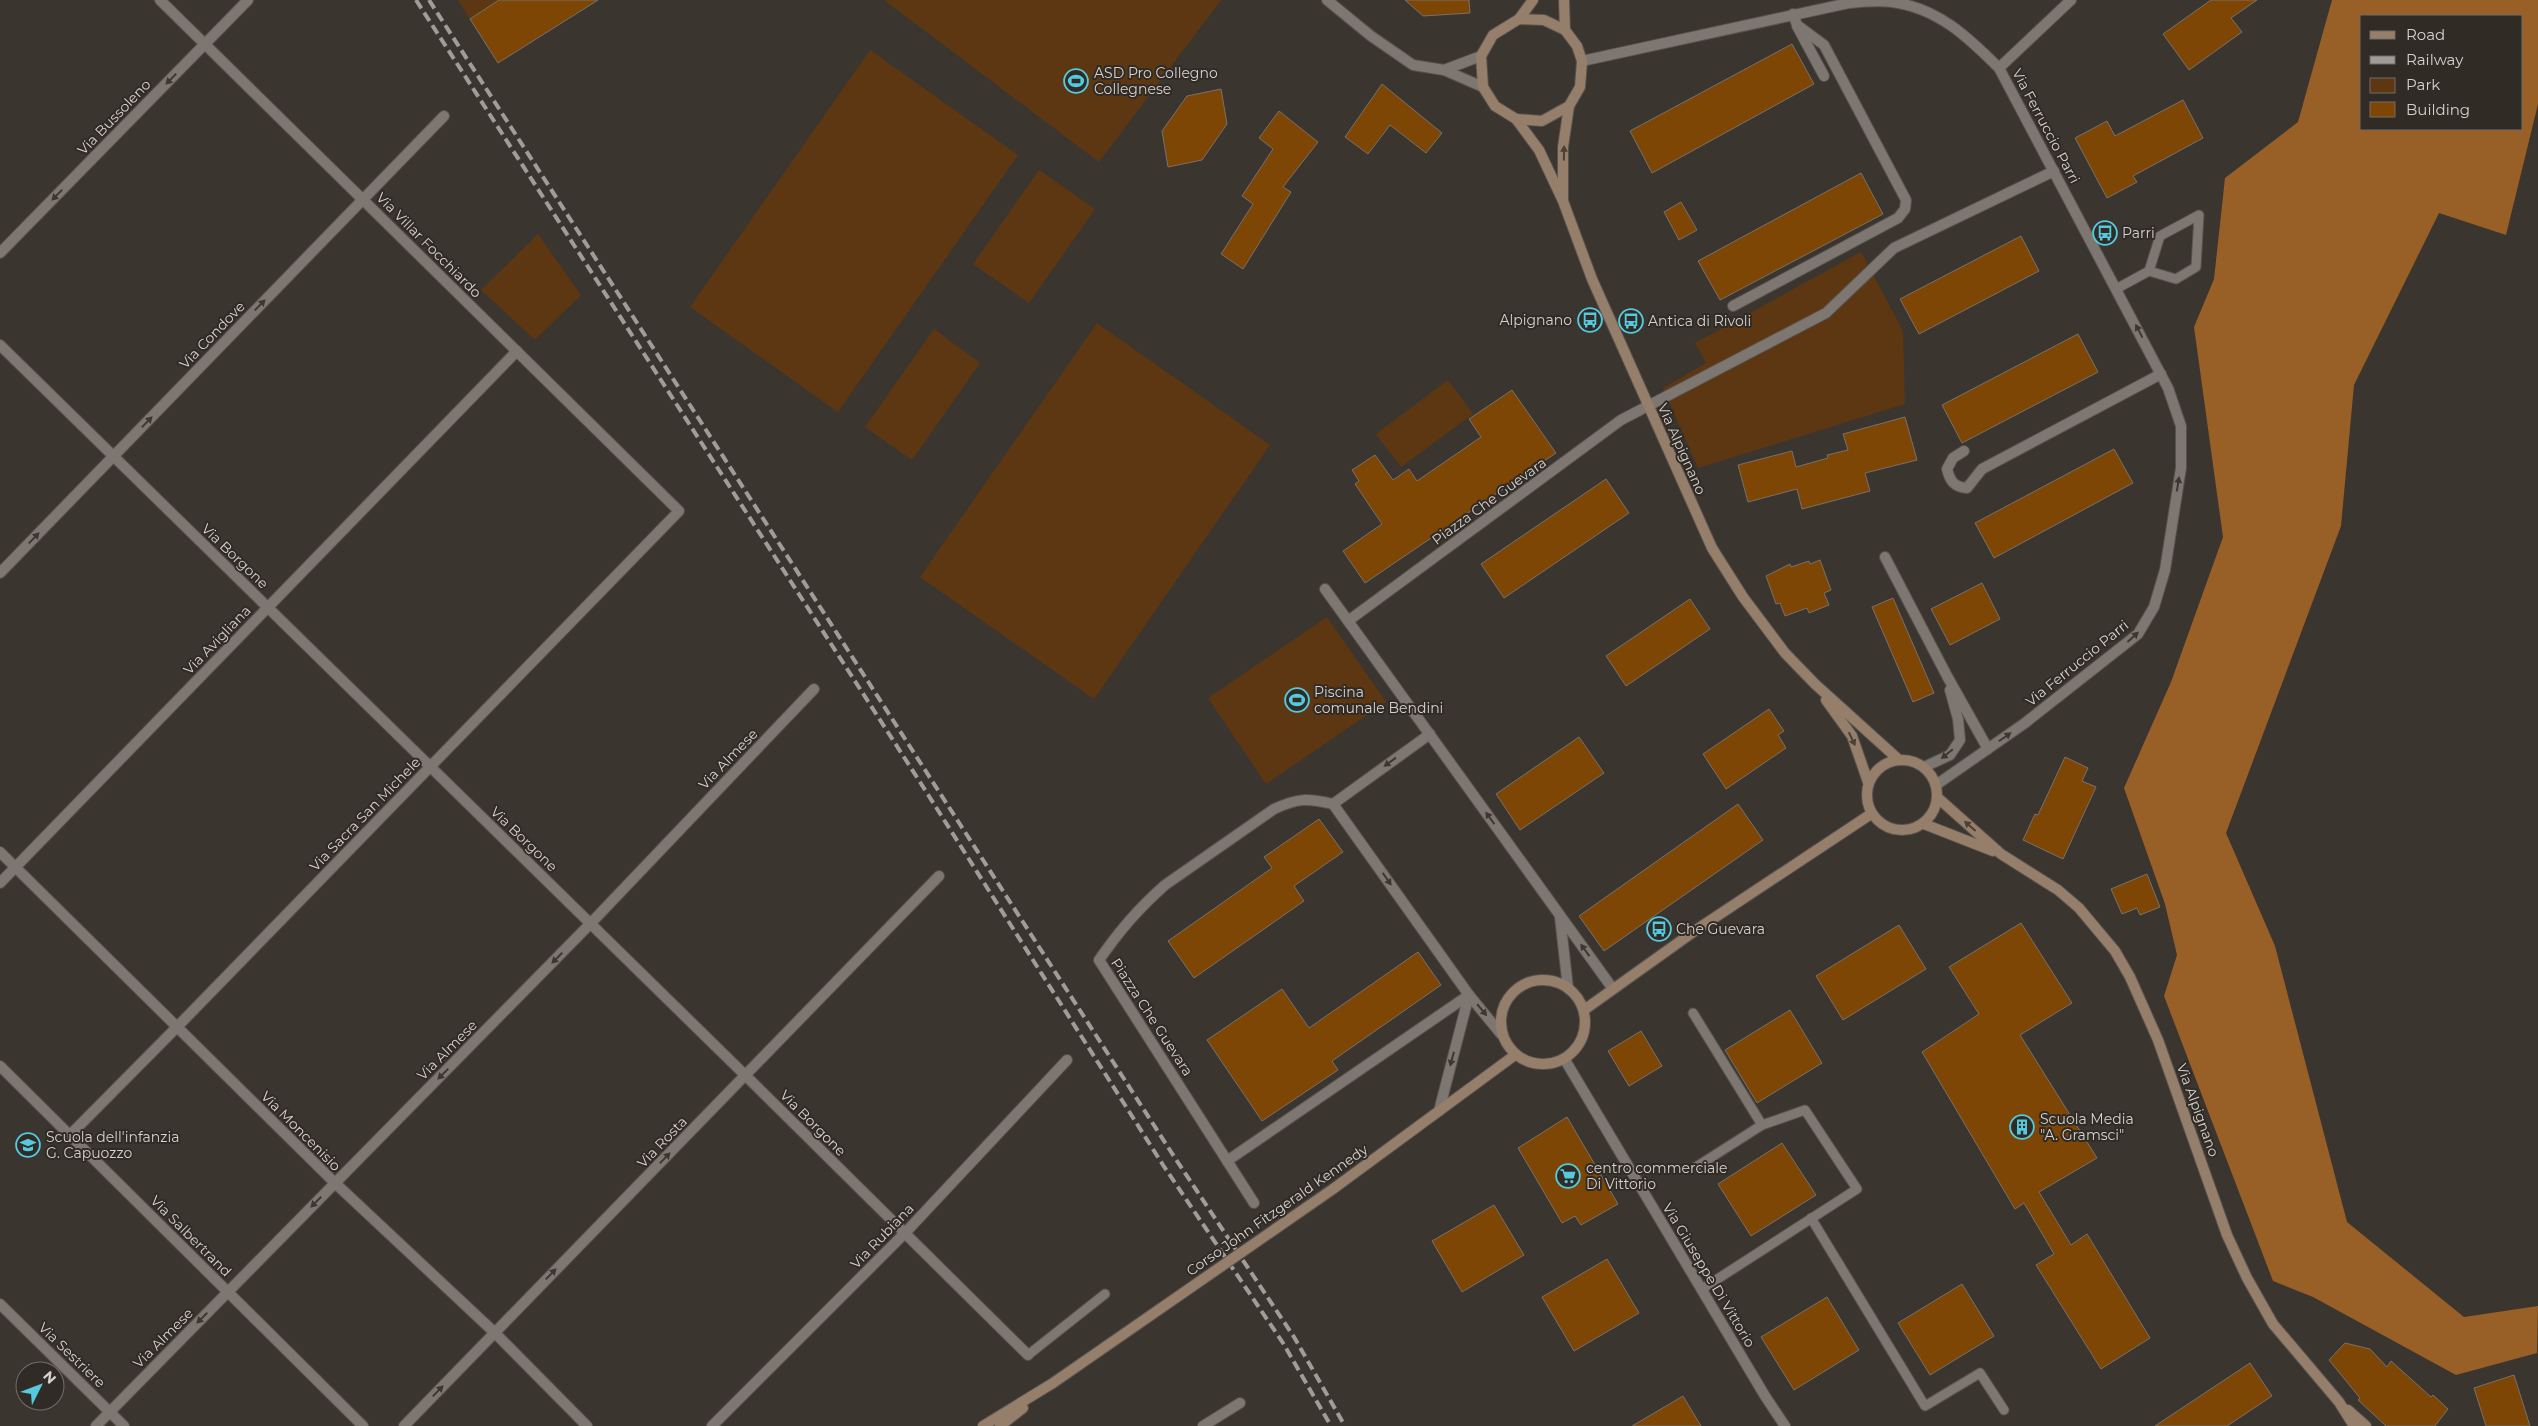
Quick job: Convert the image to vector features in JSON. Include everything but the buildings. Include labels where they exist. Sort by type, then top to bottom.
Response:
[{"type":"street","name":"Via Villar Focchiardo","points":[[160,0],[679,511]]},
{"type":"street","name":"Via Bussoleno","points":[[0,253],[248,0]]},
{"type":"street","points":[[1326,0],[1370,36],[1413,66],[1444,70],[1482,87],[1495,106],[1516,119],[1542,120],[1569,106]]},
{"type":"street","points":[[1482,87],[1481,56],[1493,35],[1519,19],[1533,0]]},
{"type":"street","points":[[1564,0],[1565,30]]},
{"type":"street","points":[[1999,68],[2072,0]]},
{"type":"street","name":"Via Ferruccio Parri","points":[[1582,61],[1849,3],[1891,2],[1928,11],[1965,34],[1999,68],[2162,374],[2182,426],[2181,461],[2165,570],[2154,606],[2138,634],[2025,723],[1936,785]]},
{"type":"street","points":[[1793,14],[1824,76]]},
{"type":"street","points":[[1519,19],[1544,20],[1565,30],[1577,46],[1582,61],[1580,87],[1569,106],[1564,147],[1563,202]]},
{"type":"street","points":[[1733,306],[1898,218],[1905,209],[1906,200],[1824,45],[1797,25]]},
{"type":"street","points":[[1444,70],[1481,56]]},
{"type":"street","name":"Via Condove","points":[[0,573],[444,116]]},
{"type":"street","name":"Via Alpignano","points":[[1516,119],[1539,150],[1563,202],[1592,279],[1712,548],[1743,597],[1785,653],[1815,684],[1898,759]]},
{"type":"street","name":"Piazza Che Guevara","points":[[1348,621],[1621,420],[1826,313],[1894,248],[2054,171]]},
{"type":"street","name":"Via Borgone","points":[[0,345],[1028,1355]]},
{"type":"street","name":"Via Avigliana","points":[[0,883],[517,351]]},
{"type":"street","points":[[1964,451],[1953,458],[1947,470],[1950,480],[1958,487],[1967,488],[1982,469],[2162,374]]},
{"type":"street","name":"Via Sacra San Michele","points":[[70,1135],[178,1028],[679,511]]},
{"type":"street","points":[[1885,557],[1947,676],[1988,749]]},
{"type":"street","points":[[1325,589],[1613,989]]},
{"type":"street","points":[[1924,767],[1950,755],[1960,740],[1958,719],[1947,676]]},
{"type":"street","name":"Via Alpignano","points":[[1815,684],[1852,736],[1868,782]]},
{"type":"street","name":"Via Almese","points":[[96,1426],[591,924],[814,689]]},
{"type":"street","points":[[1430,734],[1333,804],[1469,995],[1501,1034],[1515,1055],[1532,1064],[1546,1066],[1565,1060],[1575,1051],[1584,1034],[1584,1010],[1575,994],[1561,983],[1544,979],[1526,982],[1509,995],[1500,1013],[1501,1034]]},
{"type":"street","points":[[1898,759],[1910,760],[1924,767],[1936,785],[1938,798],[1935,810],[1924,824],[1912,830],[1896,830],[1882,825],[1871,814],[1866,796],[1868,782],[1878,768],[1898,759]]},
{"type":"street","name":"Piazza Che Guevara","points":[[1254,1203],[1099,960],[1128,919],[1148,899],[1165,885],[1274,809],[1292,801],[1307,798],[1333,804]]},
{"type":"street","name":"Via Alpignano","points":[[1938,798],[2001,854],[2058,890],[2079,908],[2115,951],[2130,977],[2158,1040],[2227,1235],[2247,1278],[2272,1324],[2339,1402],[2366,1426]]},
{"type":"street","points":[[1584,1010],[1696,930],[1871,814]]},
{"type":"street","name":"Via Alpignano","points":[[1924,824],[2001,854]]},
{"type":"street","name":"Via Moncenisio","points":[[0,852],[335,1183],[494,1332],[587,1426]]},
{"type":"street","name":"Via Rosta","points":[[404,1426],[939,876]]},
{"type":"street","points":[[1560,914],[1568,988]]},
{"type":"street","points":[[1439,1111],[1469,995]]},
{"type":"street","points":[[1227,1161],[1469,995]]},
{"type":"street","name":"Corso John Fitzgerald Kennedy","points":[[983,1426],[1054,1383],[1333,1189],[1515,1055]]},
{"type":"street","name":"Via Rubiana","points":[[712,1426],[905,1233],[1067,1060]]},
{"type":"street","name":"Via Giuseppe Di Vittorio","points":[[1565,1060],[1785,1426]]},
{"type":"street","name":"Via Salbertrand","points":[[0,1066],[363,1426]]},
{"type":"street","name":"Via Sestriere","points":[[0,1304],[124,1426]]},
{"type":"street","name":"Corso John Fitzgerald Kennedy","points":[[1000,1426],[1054,1383]]},
{"type":"street","name":"Via Alpignano","points":[[2339,1402],[2354,1426]]},
{"type":"street","points":[[1203,1426],[1240,1403]]},
{"type":"lane","points":[[2116,289],[2149,271],[2160,236],[2199,215],[2196,267],[2176,279],[2149,271]]},
{"type":"lane","points":[[1694,1013],[1762,1125]]},
{"type":"lane","points":[[1696,1167],[1762,1125],[1805,1110],[1857,1189],[1702,1289]]},
{"type":"lane","points":[[1812,1218],[1925,1406],[1980,1373],[2004,1410]]},
{"type":"lane","points":[[1028,1355],[1105,1294]]},
{"type":"green space","points":[[458,0],[499,0],[470,19]]},
{"type":"green space","name":"ASD Pro Collegno Collegnese","points":[[884,0],[1221,0],[1099,162]]},
{"type":"green space","points":[[870,50],[1018,155],[838,412],[690,307]]},
{"type":"green space","points":[[1039,170],[1095,209],[1029,303],[973,264]]},
{"type":"green space","points":[[538,234],[581,295],[535,340],[481,290]]},
{"type":"green space","points":[[1861,252],[1903,331],[1905,404],[1698,468],[1663,388],[1706,363],[1695,343]]},
{"type":"green space","points":[[1097,323],[1270,445],[1094,699],[920,577]]},
{"type":"green space","points":[[934,329],[980,363],[912,460],[865,427]]},
{"type":"green space","points":[[1448,380],[1473,414],[1401,467],[1376,434]]},
{"type":"green space","name":"Piscina comunale Bendini","points":[[1327,617],[1386,702],[1266,784],[1208,698]]},
{"type":"shaded area","points":[[2332,0],[2538,0],[2538,104],[2506,235],[2439,213],[2354,385],[2341,526],[2226,833],[2275,946],[2347,1222],[2464,1317],[2538,1306],[2537,1353],[2456,1375],[2313,1297],[2273,1281],[2164,996],[2177,955],[2165,904],[2124,788],[2171,682],[2223,537],[2194,327],[2214,279],[2225,178],[2298,122]]},
{"type":"railway","points":[[416,0],[920,782],[1163,1165],[1283,1343],[1331,1426]]},
{"type":"railway","points":[[429,0],[1175,1158],[1294,1337],[1345,1426]]},
{"type":"place","name":"ASD Pro Collegno Collegnese","points":[[1076,81]]},
{"type":"place","name":"Parri","points":[[2105,233]]},
{"type":"place","name":"Alpignano","points":[[1590,320]]},
{"type":"place","name":"Antica di Rivoli","points":[[1631,321]]},
{"type":"place","name":"Piscina comunale Bendini","points":[[1297,700]]},
{"type":"place","name":"Che Guevara","points":[[1659,929]]},
{"type":"place","name":"Scuola Media \"A. Gramsci\"","points":[[2022,1127]]},
{"type":"place","name":"Scuola dell'infanzia G. Capuozzo","points":[[28,1145]]},
{"type":"place","name":"centro commerciale Di Vittorio","points":[[1568,1176]]}]
